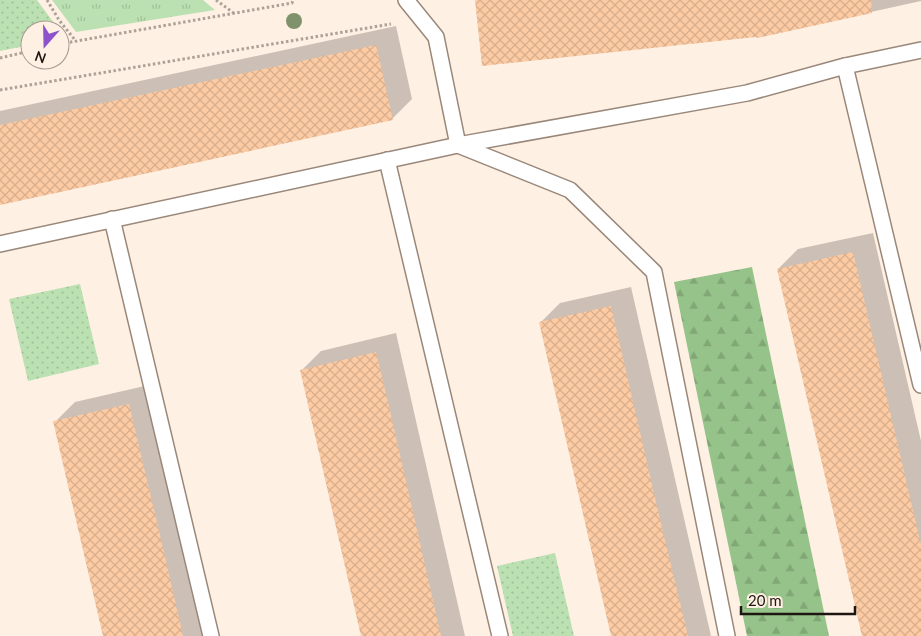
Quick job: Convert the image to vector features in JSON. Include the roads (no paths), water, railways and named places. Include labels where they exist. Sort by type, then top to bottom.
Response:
[{"type":"lane","points":[[406,0],[436,37],[458,145]]},
{"type":"lane","points":[[0,244],[458,145],[747,93],[845,66],[921,50]]},
{"type":"lane","points":[[845,66],[921,385]]},
{"type":"lane","points":[[458,145],[570,190],[654,272],[727,636]]},
{"type":"lane","points":[[387,160],[500,636]]},
{"type":"lane","points":[[112,219],[210,636]]}]
